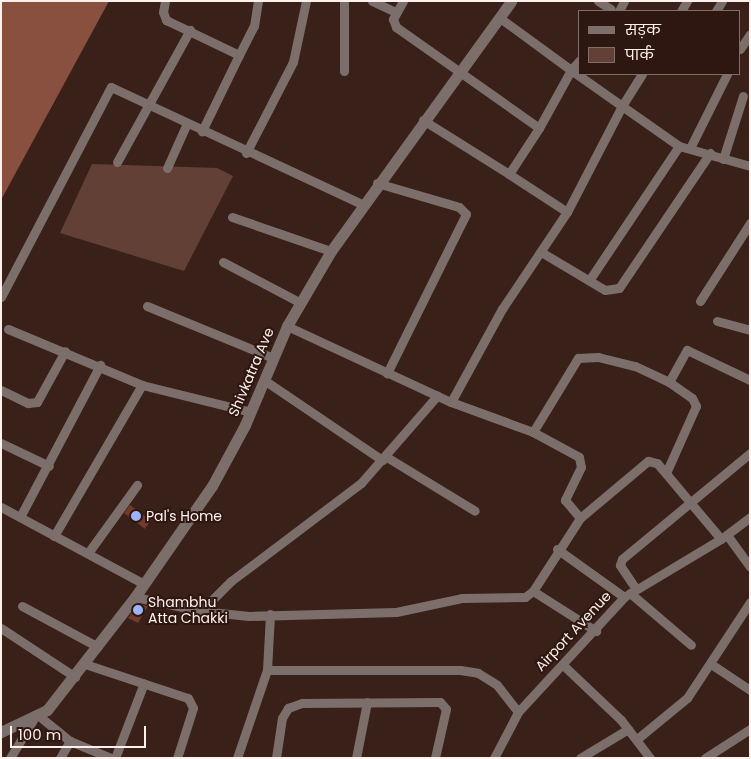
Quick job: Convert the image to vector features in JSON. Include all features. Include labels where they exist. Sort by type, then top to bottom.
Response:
[{"type":"street","points":[[165,1],[163,12],[166,20],[239,55]]},
{"type":"street","points":[[202,131],[254,26],[258,1]]},
{"type":"street","points":[[246,153],[293,62],[306,1]]},
{"type":"street","points":[[344,1],[344,71]]},
{"type":"street","points":[[372,1],[396,12]]},
{"type":"street","points":[[403,1],[393,19],[396,26],[539,128]]},
{"type":"street","name":"Shivkatra Ave","points":[[1,732],[36,718],[75,677],[135,597],[212,486],[251,412],[286,326],[330,251],[377,183],[511,1]]},
{"type":"street","points":[[598,1],[615,10],[624,1]]},
{"type":"street","points":[[500,18],[578,75]]},
{"type":"street","points":[[117,162],[147,103],[190,30]]},
{"type":"street","points":[[741,48],[750,34]]},
{"type":"street","points":[[509,174],[539,128],[571,70],[578,62]]},
{"type":"street","points":[[578,75],[678,146],[710,153],[723,159],[750,166]]},
{"type":"street","points":[[451,402],[502,309],[568,212],[622,106],[641,75]]},
{"type":"street","points":[[690,148],[726,75]]},
{"type":"street","points":[[1,297],[107,89],[113,86],[246,153],[362,204]]},
{"type":"street","points":[[723,159],[744,96]]},
{"type":"street","points":[[423,120],[568,212]]},
{"type":"street","points":[[167,168],[187,123]]},
{"type":"street","points":[[590,278],[678,146]]},
{"type":"street","points":[[540,252],[590,278],[604,290],[619,288],[710,153]]},
{"type":"street","points":[[377,183],[459,207],[466,214],[387,373]]},
{"type":"street","points":[[232,217],[330,251]]},
{"type":"street","points":[[700,302],[750,223]]},
{"type":"street","points":[[223,262],[301,303]]},
{"type":"street","points":[[147,306],[273,358]]},
{"type":"street","points":[[717,321],[750,330]]},
{"type":"street","points":[[286,326],[437,396],[533,432],[581,461],[565,500],[580,518]]},
{"type":"street","points":[[8,329],[100,365],[142,385],[251,412]]},
{"type":"street","points":[[669,382],[687,350],[750,380]]},
{"type":"street","points":[[1,390],[28,402],[37,402],[66,351]]},
{"type":"street","points":[[533,432],[578,358],[598,357],[634,366],[669,382],[692,398],[696,406],[666,473]]},
{"type":"street","points":[[20,518],[49,466],[100,365]]},
{"type":"street","points":[[264,380],[384,458],[475,511]]},
{"type":"street","points":[[54,536],[142,385]]},
{"type":"street","points":[[201,611],[231,581],[345,496],[384,458],[437,396]]},
{"type":"street","points":[[1,443],[49,466]]},
{"type":"street","points":[[630,593],[620,562],[750,453]]},
{"type":"street","points":[[135,597],[201,611],[270,614],[396,612],[462,598],[525,597],[533,591],[557,550],[580,518],[648,461],[657,463],[691,504],[724,537],[750,567]]},
{"type":"street","points":[[88,553],[137,485]]},
{"type":"street","points":[[1,507],[144,584]]},
{"type":"street","name":"Airport Avenue","points":[[494,758],[518,712],[630,593],[724,537],[750,517]]},
{"type":"street","points":[[557,550],[630,593],[691,645]]},
{"type":"street","points":[[533,591],[596,631]]},
{"type":"street","points":[[637,738],[677,708],[712,664],[750,602]]},
{"type":"street","points":[[22,606],[98,647]]},
{"type":"street","points":[[237,758],[268,670],[270,614]]},
{"type":"street","points":[[1,628],[75,677]]},
{"type":"street","points":[[85,664],[144,683],[192,702],[177,758]]},
{"type":"street","points":[[712,664],[750,690]]},
{"type":"street","points":[[563,665],[637,738],[650,758]]},
{"type":"street","points":[[268,670],[460,670],[478,673],[497,685],[518,712]]},
{"type":"street","points":[[10,758],[36,718],[70,741],[113,758],[144,683]]},
{"type":"street","points":[[276,758],[288,708],[302,702],[445,705],[435,758]]},
{"type":"street","points":[[356,758],[367,702]]},
{"type":"street","points":[[705,758],[750,729]]},
{"type":"street","points":[[580,758],[628,730]]},
{"type":"street","points":[[60,758],[70,741]]},
{"type":"green space","points":[[92,164],[217,168],[233,176],[184,271],[60,233]]},
{"type":"shaded area","points":[[1,1],[109,1],[1,200]]},
{"type":"building","name":"Pal's Home","points":[[130,505],[151,521],[145,529],[124,513]]},
{"type":"building","name":"Shambhu Atta Chakki","points":[[139,604],[148,606],[138,623],[128,618]]},
{"type":"place","name":"Pal's Home","points":[[136,516]]},
{"type":"place","name":"Shambhu Atta Chakki","points":[[138,610]]}]
